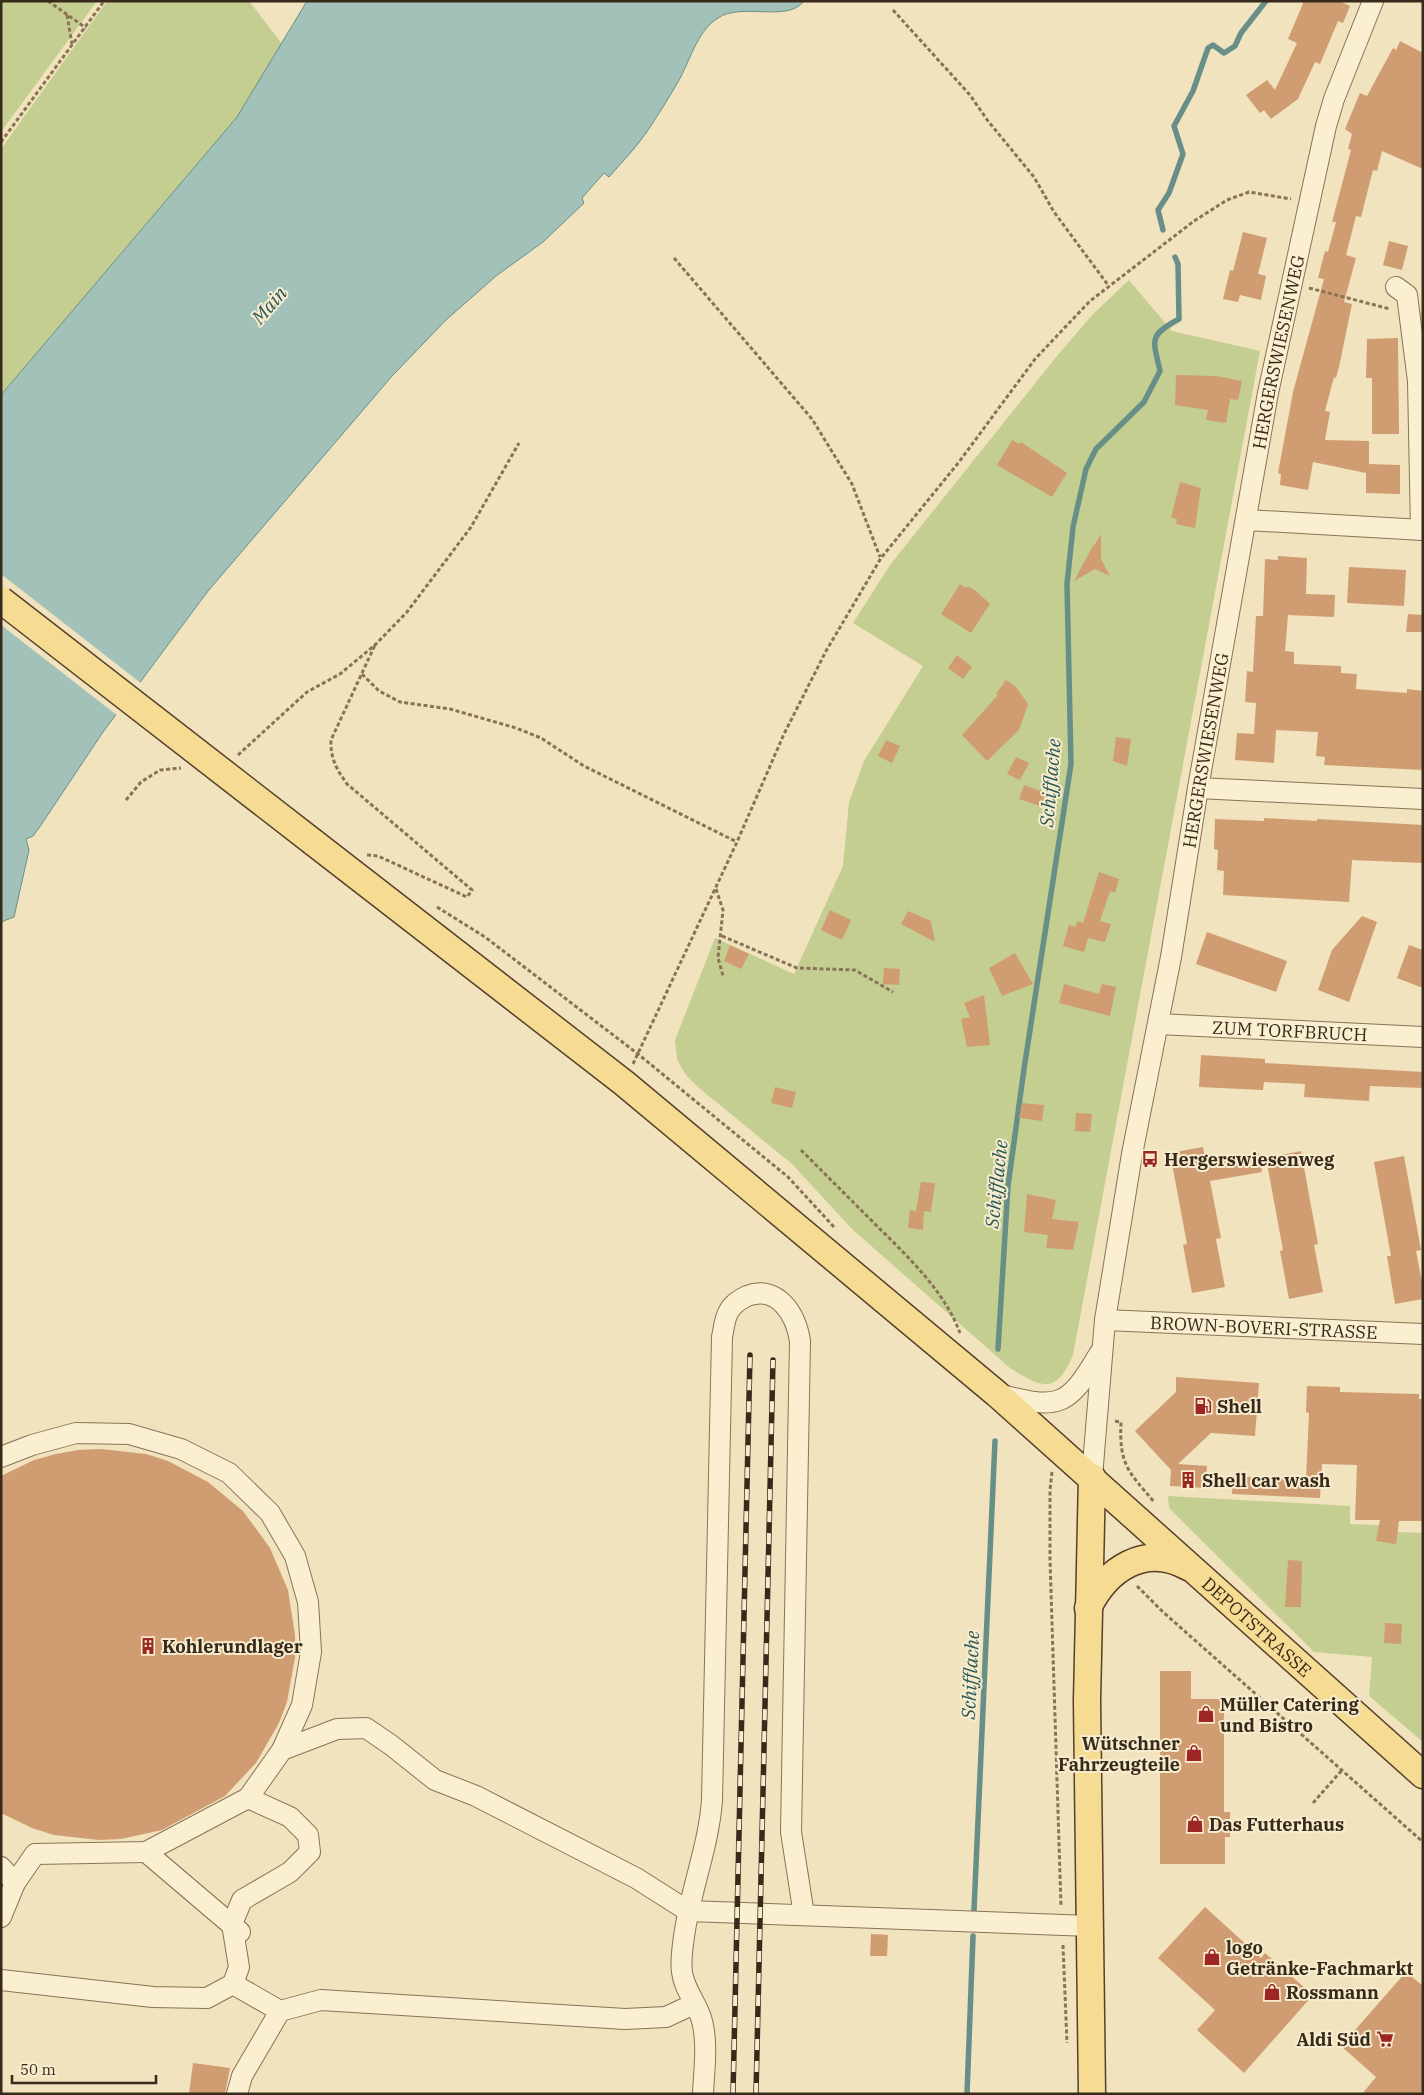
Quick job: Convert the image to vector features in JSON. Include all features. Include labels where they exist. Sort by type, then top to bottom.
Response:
[{"type":"main road","name":"DEPOTSTRASSE","points":[[1,600],[624,1083],[997,1394],[1423,1775]]},
{"type":"main road","points":[[1092,1477],[1087,1701],[1092,2094]]},
{"type":"main road","points":[[1088,1609],[1103,1582],[1118,1568],[1128,1564],[1145,1559],[1163,1559],[1180,1563],[1196,1572]]},
{"type":"street","name":"HERGERSWIESENWEG","points":[[1092,1477],[1105,1320],[1132,1154],[1158,1024],[1268,394],[1318,158],[1334,99],[1373,1]]},
{"type":"street","points":[[1246,520],[1422,530],[1418,381],[1407,295],[1396,287]]},
{"type":"street","points":[[1198,788],[1423,799]]},
{"type":"street","name":"ZUM TORFBRUCH","points":[[1158,1024],[1423,1038]]},
{"type":"street","points":[[703,2094],[704,2032],[702,2020],[682,1972],[682,1947],[688,1911],[711,1821],[722,1337],[729,1309],[742,1298],[754,1294],[767,1294],[778,1299],[788,1309],[797,1324],[800,1341],[791,1832],[804,1915]]},
{"type":"street","name":"BROWN-BOVERI-STRASSE","points":[[1105,1320],[1423,1334]]},
{"type":"street","points":[[997,1394],[1036,1402],[1063,1400],[1080,1384],[1103,1348]]},
{"type":"street","points":[[1,1457],[32,1445],[76,1433],[129,1434],[180,1448],[228,1473],[270,1513],[295,1556],[308,1602],[311,1652],[302,1705],[282,1750],[248,1798],[146,1852],[35,1854],[15,1883],[1,1917]]},
{"type":"street","points":[[282,1750],[337,1729],[366,1728],[436,1780],[476,1796],[627,1874],[688,1911],[1091,1926]]},
{"type":"street","points":[[1,1980],[153,1997],[207,1998],[233,1984],[239,1967],[239,1930],[242,1900],[290,1872],[310,1852],[308,1835],[290,1817],[248,1798]]},
{"type":"street","points":[[146,1852],[239,1930]]},
{"type":"street","points":[[1,1867],[15,1883]]},
{"type":"street","points":[[233,1984],[280,2011]]},
{"type":"street","points":[[237,2094],[242,2076],[280,2011],[321,2000],[625,2019],[666,2017],[694,2004]]},
{"type":"path","points":[[48,1],[86,28]]},
{"type":"path","points":[[1,142],[104,1]]},
{"type":"path","points":[[893,10],[970,95],[988,121],[1034,177],[1054,212],[1108,285]]},
{"type":"path","points":[[67,15],[72,44]]},
{"type":"path","points":[[638,1054],[793,717],[826,651],[881,558],[959,462],[1035,359],[1072,318],[1108,285],[1194,220],[1233,198],[1248,192],[1308,202]]},
{"type":"path","points":[[674,258],[812,419],[852,484],[881,558]]},
{"type":"path","points":[[1292,283],[1410,314]]},
{"type":"path","points":[[234,756],[241,753],[308,692],[340,674],[375,645],[407,612],[471,527],[519,443]]},
{"type":"path","points":[[358,854],[378,856],[467,897],[472,890],[347,784],[337,770],[330,752],[331,740],[375,645]]},
{"type":"path","points":[[362,674],[379,691],[400,702],[450,709],[516,728],[542,738],[584,766],[737,842]]},
{"type":"path","points":[[126,800],[141,782],[160,770],[183,768]]},
{"type":"path","points":[[716,888],[723,910],[722,936],[718,958],[723,976]]},
{"type":"path","points":[[433,906],[486,937],[638,1054],[788,1178],[838,1231]]},
{"type":"path","points":[[722,936],[797,968],[855,970],[893,992]]},
{"type":"path","points":[[801,1150],[905,1253],[936,1290],[956,1322],[963,1340],[956,1334]]},
{"type":"path","points":[[1121,1422],[1121,1453],[1135,1480]]},
{"type":"path","points":[[1055,1446],[1050,1490],[1050,1560],[1067,2051]]},
{"type":"path","points":[[1126,1508],[1129,1471]]},
{"type":"path","points":[[1128,1564],[1131,1577],[1149,1599],[1423,1842]]},
{"type":"path","points":[[1313,1803],[1342,1770]]},
{"type":"green space","points":[[1,1],[97,1],[1,132]]},
{"type":"green space","points":[[107,1],[249,1],[282,44],[237,117],[1,395],[1,149]]},
{"type":"green space","points":[[1129,280],[1172,331],[1260,351],[1073,1355],[1060,1377],[1054,1382],[1047,1384],[1031,1380],[1010,1368],[852,1229],[792,1164],[699,1088],[685,1074],[677,1059],[675,1040],[715,938],[794,974],[843,866],[849,802],[864,761],[923,666],[853,623],[890,565],[1057,356],[1093,314]]},
{"type":"green space","points":[[1168,1496],[1350,1506],[1350,1524],[1398,1526],[1398,1532],[1423,1533],[1423,1742],[1369,1696],[1372,1657],[1314,1652],[1169,1508]]},
{"type":"water","name":"Main","points":[[307,1],[804,1],[797,7],[787,11],[728,14],[718,18],[711,24],[699,38],[678,82],[650,127],[609,177],[604,173],[582,198],[584,203],[543,242],[496,276],[446,320],[393,375],[208,591],[103,732],[39,828],[33,836],[26,839],[29,850],[14,917],[1,922],[1,395],[237,117]]},
{"type":"pier","points":[[1,574],[142,684],[118,716],[1,625]]},
{"type":"building","points":[[1304,1],[1339,1],[1350,6],[1343,23],[1338,21],[1320,64],[1315,62],[1298,99],[1271,119],[1264,110],[1260,113],[1246,95],[1267,80],[1275,90],[1297,43],[1288,39]]},
{"type":"building","points":[[1400,41],[1423,53],[1423,169],[1382,151],[1377,171],[1373,170],[1361,217],[1356,216],[1346,255],[1356,258],[1344,302],[1352,304],[1339,367],[1336,378],[1334,377],[1325,411],[1330,412],[1325,440],[1369,441],[1369,464],[1400,465],[1400,494],[1366,493],[1366,473],[1313,462],[1308,490],[1280,485],[1281,474],[1278,473],[1293,392],[1324,279],[1318,278],[1325,251],[1328,252],[1336,222],[1332,222],[1351,150],[1348,149],[1352,134],[1345,129],[1360,93],[1367,96],[1393,48],[1396,50]]},
{"type":"building","points":[[1243,232],[1267,238],[1258,274],[1266,276],[1261,300],[1240,295],[1238,302],[1223,299],[1230,270],[1233,271]]},
{"type":"building","points":[[1389,241],[1408,246],[1402,270],[1383,265]]},
{"type":"building","points":[[1398,338],[1399,434],[1372,434],[1372,378],[1366,378],[1367,339]]},
{"type":"building","points":[[1176,375],[1216,376],[1242,381],[1238,400],[1230,399],[1226,423],[1206,420],[1208,410],[1175,405]]},
{"type":"building","points":[[1012,440],[1020,444],[1021,442],[1067,473],[1052,497],[997,465]]},
{"type":"building","points":[[1180,482],[1201,488],[1195,528],[1176,524],[1177,519],[1171,518]]},
{"type":"building","points":[[1101,534],[1101,559],[1110,576],[1095,569],[1074,581],[1094,544],[1094,546]]},
{"type":"building","points":[[1278,556],[1307,558],[1306,594],[1335,595],[1334,617],[1288,615],[1285,651],[1294,652],[1294,664],[1341,666],[1341,673],[1357,674],[1356,689],[1407,693],[1407,689],[1423,691],[1423,770],[1324,765],[1325,757],[1316,756],[1318,732],[1276,730],[1274,763],[1235,760],[1237,733],[1254,734],[1256,703],[1245,702],[1247,671],[1253,672],[1256,616],[1263,616],[1265,559],[1278,560]]},
{"type":"building","points":[[1349,567],[1406,570],[1404,606],[1347,603]]},
{"type":"building","points":[[960,584],[976,591],[990,604],[971,633],[941,614]]},
{"type":"building","points":[[1408,614],[1423,615],[1423,632],[1406,632]]},
{"type":"building","points":[[957,655],[972,667],[963,679],[948,668]]},
{"type":"building","points":[[1006,680],[1016,687],[1028,704],[1019,730],[987,761],[962,735],[998,695],[996,694]]},
{"type":"building","points":[[1116,737],[1131,739],[1127,766],[1113,761]]},
{"type":"building","points":[[886,740],[900,746],[892,763],[878,756]]},
{"type":"building","points":[[1016,757],[1029,763],[1020,780],[1007,774]]},
{"type":"building","points":[[1024,785],[1051,795],[1046,808],[1019,799]]},
{"type":"building","points":[[1264,818],[1423,825],[1423,863],[1352,860],[1349,902],[1223,895],[1224,871],[1217,870],[1218,850],[1214,849],[1215,819],[1264,821]]},
{"type":"building","points":[[1099,872],[1119,879],[1115,893],[1110,891],[1100,921],[1111,924],[1105,942],[1088,938],[1084,952],[1063,946],[1069,925],[1075,927],[1078,921],[1083,923]]},
{"type":"building","points":[[830,910],[851,920],[842,940],[821,930]]},
{"type":"building","points":[[908,911],[931,921],[935,942],[901,924]]},
{"type":"building","points":[[1362,916],[1377,922],[1349,1002],[1318,990],[1332,950]]},
{"type":"building","points":[[1207,932],[1287,961],[1276,992],[1196,964]]},
{"type":"building","points":[[730,945],[749,954],[741,969],[724,961]]},
{"type":"building","points":[[1409,945],[1423,950],[1423,988],[1397,978]]},
{"type":"building","points":[[1015,953],[1033,984],[1002,996],[989,968]]},
{"type":"building","points":[[884,968],[900,969],[899,985],[883,984]]},
{"type":"building","points":[[1064,984],[1099,994],[1102,984],[1116,987],[1110,1016],[1059,1003]]},
{"type":"building","points":[[984,995],[990,1045],[967,1047],[961,1019],[970,1017],[964,1003]]},
{"type":"building","points":[[1201,1055],[1265,1059],[1265,1063],[1423,1072],[1423,1088],[1370,1086],[1369,1101],[1304,1097],[1305,1084],[1264,1082],[1263,1090],[1199,1087]]},
{"type":"building","points":[[775,1087],[796,1092],[792,1108],[771,1103]]},
{"type":"building","points":[[1022,1103],[1044,1105],[1042,1121],[1019,1118]]},
{"type":"building","points":[[1076,1113],[1092,1114],[1090,1132],[1075,1131]]},
{"type":"building","points":[[1203,1147],[1206,1163],[1259,1153],[1262,1172],[1210,1181],[1221,1238],[1216,1239],[1225,1287],[1192,1293],[1183,1245],[1187,1244],[1170,1153]]},
{"type":"building","points":[[1301,1151],[1318,1244],[1314,1245],[1323,1292],[1289,1299],[1280,1251],[1283,1250],[1266,1158]]},
{"type":"building","points":[[1404,1156],[1421,1250],[1416,1251],[1423,1287],[1423,1299],[1395,1304],[1387,1256],[1391,1256],[1374,1162]]},
{"type":"building","points":[[921,1182],[935,1183],[931,1212],[924,1211],[923,1230],[908,1228],[910,1210],[918,1211],[916,1210]]},
{"type":"building","points":[[1027,1194],[1056,1200],[1052,1219],[1079,1222],[1073,1250],[1046,1248],[1048,1235],[1024,1232]]},
{"type":"building","points":[[1176,1377],[1259,1383],[1255,1436],[1211,1433],[1178,1464],[1207,1466],[1205,1488],[1170,1486],[1171,1470],[1135,1431],[1176,1392]]},
{"type":"building","points":[[1307,1386],[1340,1387],[1340,1392],[1419,1394],[1419,1399],[1423,1399],[1423,1521],[1399,1521],[1396,1544],[1376,1541],[1380,1520],[1355,1520],[1357,1465],[1322,1464],[1320,1498],[1232,1494],[1233,1476],[1306,1480],[1309,1413],[1306,1412]]},
{"type":"building","name":"Kohlerundlager","points":[[101,1449],[146,1454],[168,1461],[208,1482],[243,1511],[270,1548],[288,1590],[295,1635],[295,1658],[287,1702],[279,1723],[256,1763],[225,1796],[162,1830],[121,1839],[99,1840],[54,1835],[32,1828],[1,1813],[1,1476],[34,1460],[56,1454],[78,1450]]},
{"type":"building","points":[[1288,1560],[1302,1561],[1301,1607],[1285,1607]]},
{"type":"building","points":[[1385,1623],[1402,1624],[1401,1644],[1384,1643]]},
{"type":"building","points":[[1160,1671],[1191,1671],[1191,1699],[1224,1699],[1224,1812],[1230,1812],[1230,1837],[1225,1837],[1225,1864],[1160,1864]]},
{"type":"building","points":[[1205,1907],[1261,1958],[1265,1953],[1313,1995],[1244,2073],[1197,2030],[1215,2010],[1158,1958]]},
{"type":"building","points":[[871,1934],[888,1935],[887,1956],[870,1956]]},
{"type":"building","name":"Aldi Süd","points":[[1406,1972],[1423,1986],[1423,2094],[1362,2094],[1376,2077],[1341,2046]]},
{"type":"building","points":[[193,2063],[230,2068],[225,2094],[189,2094]]},
{"type":"waterway","name":"Schifflache","points":[[1163,230],[1158,210],[1169,193],[1183,154],[1174,126],[1193,91],[1208,48],[1213,45],[1224,53],[1235,46],[1241,33],[1266,1]]},
{"type":"waterway","name":"Schifflache","points":[[998,1349],[1008,1186],[1071,764],[1067,584],[1073,527],[1086,469],[1096,449],[1144,402],[1160,371],[1155,339],[1162,330],[1179,319],[1178,264],[1175,257]]},
{"type":"waterway","name":"Schifflache","points":[[974,1910],[995,1441]]},
{"type":"waterway","name":"Schifflache","points":[[967,2094],[973,1936]]},
{"type":"railway","points":[[733,2094],[750,1355]]},
{"type":"railway","points":[[756,2094],[773,1360]]},
{"type":"place","name":"Hergerswiesenweg","points":[[1150,1159]]},
{"type":"place","name":"Shell","points":[[1203,1406]]},
{"type":"place","name":"Shell car wash","points":[[1188,1480]]},
{"type":"place","name":"Kohlerundlager","points":[[148,1646]]},
{"type":"place","name":"Müller Catering und Bistro","points":[[1206,1714]]},
{"type":"place","name":"Wütschner Fahrzeugteile","points":[[1194,1753]]},
{"type":"place","name":"Das Futterhaus","points":[[1195,1824]]},
{"type":"place","name":"logo Getränke-Fachmarkt","points":[[1212,1957]]},
{"type":"place","name":"Rossmann","points":[[1272,1992]]},
{"type":"place","name":"Aldi Süd","points":[[1385,2039]]}]
